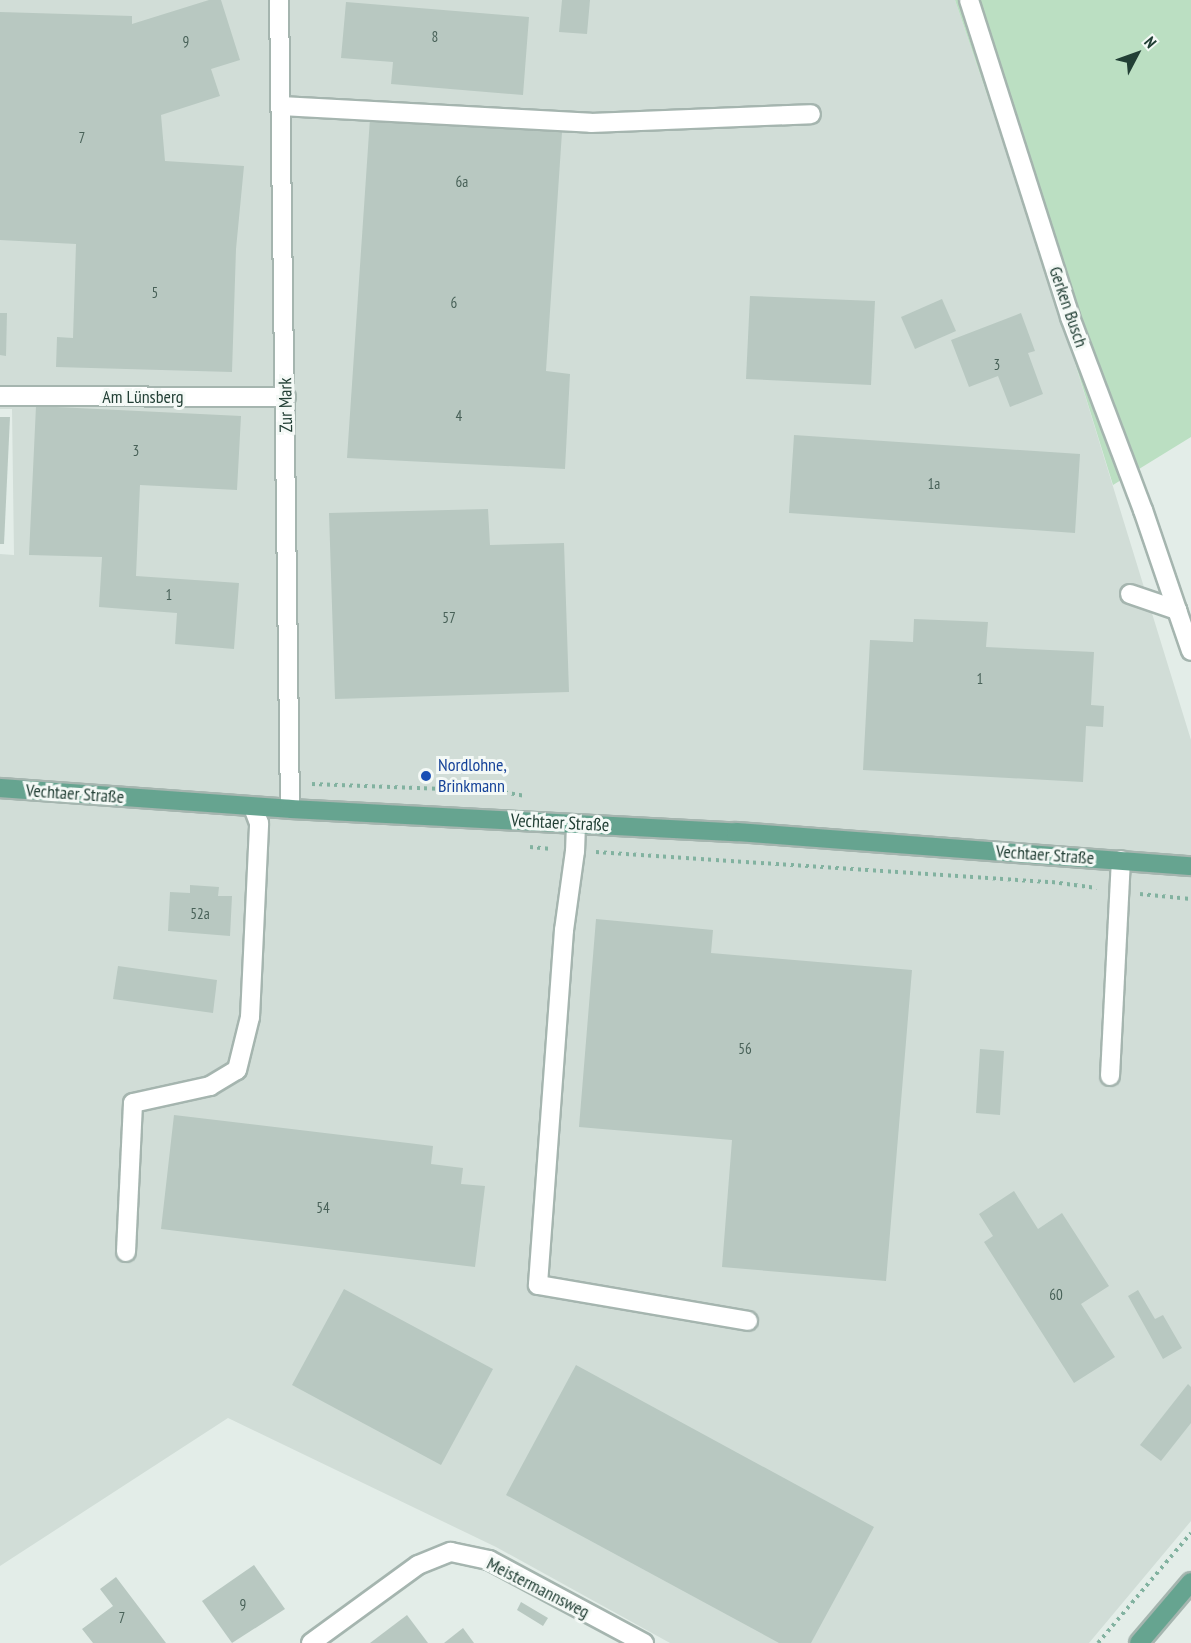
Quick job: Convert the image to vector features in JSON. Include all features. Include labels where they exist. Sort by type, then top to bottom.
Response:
[{"type":"main road","name":"Vechtaer Straße","points":[[0,788],[253,807],[748,833],[1191,866]]},
{"type":"main road","points":[[1139,1643],[1191,1581]]},
{"type":"street","name":"Zur Mark","points":[[279,0],[290,809]]},
{"type":"street","name":"Gerken Busch","points":[[969,0],[1070,317],[1143,510],[1191,651]]},
{"type":"street","points":[[281,106],[591,123],[811,114]]},
{"type":"street","name":"Am Lünsberg","points":[[0,396],[286,397]]},
{"type":"street","points":[[1130,594],[1177,610]]},
{"type":"street","points":[[126,1252],[133,1103],[210,1086],[237,1070],[250,1017],[259,823],[253,807]]},
{"type":"street","points":[[576,824],[575,851],[564,930],[538,1285],[748,1321]]},
{"type":"street","name":"Vechtaer Straße","points":[[1110,1076],[1121,860]]},
{"type":"street","name":"Meistermannsweg","points":[[311,1643],[418,1565],[450,1552],[489,1560],[644,1643]]},
{"type":"path","points":[[1098,1643],[1191,1533]]},
{"type":"shaded area","points":[[0,0],[955,0],[1047,272],[1191,740],[1191,1521],[1089,1643],[670,1643],[496,1547],[228,1418],[0,1566],[0,554],[14,555],[12,409],[0,409]]},
{"type":"green space","points":[[955,0],[1191,0],[1191,437],[1113,485],[1047,272]]},
{"type":"building","points":[[209,0],[221,0],[240,60],[211,69],[220,96],[161,115],[165,161],[244,166],[236,249],[232,372],[56,367],[57,337],[73,338],[76,244],[0,240],[0,12],[132,16],[132,24]]},
{"type":"building","points":[[562,0],[590,0],[587,34],[559,32]]},
{"type":"building","points":[[346,2],[529,17],[523,95],[391,84],[393,62],[341,58]]},
{"type":"building","points":[[370,118],[562,132],[546,371],[570,374],[565,469],[347,458]]},
{"type":"building","points":[[750,296],[875,301],[871,385],[746,379]]},
{"type":"building","points":[[942,299],[956,331],[915,349],[901,317]]},
{"type":"building","points":[[0,313],[7,313],[6,356],[0,355]]},
{"type":"building","points":[[1021,313],[1035,351],[1028,353],[1043,394],[1010,407],[998,376],[969,387],[951,340]]},
{"type":"building","points":[[36,406],[241,416],[237,490],[140,485],[136,576],[239,583],[234,649],[175,644],[177,613],[99,607],[102,557],[29,555]]},
{"type":"building","points":[[0,417],[10,417],[4,544],[0,544]]},
{"type":"building","points":[[794,435],[1080,454],[1075,533],[789,513]]},
{"type":"building","points":[[488,509],[490,545],[564,543],[569,692],[335,699],[329,513]]},
{"type":"building","points":[[914,619],[988,622],[986,647],[1094,652],[1091,705],[1104,706],[1103,727],[1086,726],[1083,782],[863,770],[870,640],[913,642]]},
{"type":"building","points":[[190,885],[219,887],[218,896],[232,896],[230,936],[168,931],[170,892],[190,893]]},
{"type":"building","points":[[596,919],[713,930],[711,953],[912,970],[886,1281],[722,1267],[732,1140],[579,1127]]},
{"type":"building","points":[[118,966],[217,980],[213,1013],[113,999]]},
{"type":"building","points":[[980,1049],[1004,1051],[1000,1115],[976,1113]]},
{"type":"building","points":[[174,1115],[433,1146],[431,1164],[463,1168],[461,1184],[485,1186],[475,1267],[161,1229]]},
{"type":"building","points":[[1014,1191],[1038,1229],[1062,1213],[1109,1286],[1081,1304],[1115,1357],[1074,1383],[984,1242],[993,1236],[979,1214]]},
{"type":"building","points":[[344,1289],[493,1369],[441,1465],[292,1385]]},
{"type":"building","points":[[1138,1290],[1155,1319],[1163,1315],[1182,1348],[1163,1359],[1128,1296]]},
{"type":"building","points":[[576,1365],[874,1527],[811,1643],[779,1643],[506,1495]]},
{"type":"building","points":[[1188,1384],[1191,1387],[1191,1423],[1161,1461],[1140,1445]]},
{"type":"building","points":[[254,1565],[285,1609],[232,1643],[202,1601]]},
{"type":"building","points":[[116,1577],[166,1643],[93,1643],[82,1629],[113,1606],[100,1589]]},
{"type":"building","points":[[521,1602],[548,1618],[543,1626],[517,1610]]},
{"type":"building","points":[[407,1615],[428,1643],[370,1643]]},
{"type":"building","points":[[463,1628],[474,1643],[444,1643]]},
{"type":"place","name":"Nordlohne, Brinkmann","points":[[426,776]]}]
